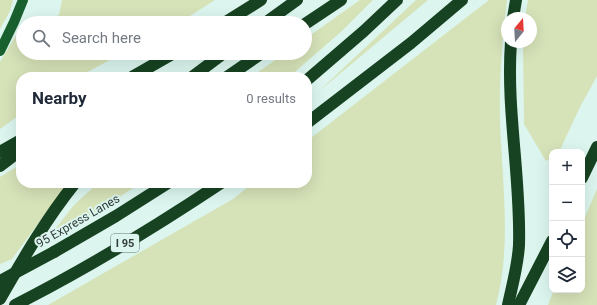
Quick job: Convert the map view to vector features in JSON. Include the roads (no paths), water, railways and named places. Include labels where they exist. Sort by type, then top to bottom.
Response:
[{"type":"highway","points":[[235,16],[261,0]]},
{"type":"highway","points":[[275,16],[297,0]]},
{"type":"highway","points":[[312,19],[341,0]]},
{"type":"highway","points":[[312,76],[364,31],[397,0]]},
{"type":"highway","points":[[312,119],[405,48],[462,0]]},
{"type":"highway","points":[[514,12],[516,0]]},
{"type":"highway","points":[[508,305],[519,247],[519,216],[511,112],[511,48]]},
{"type":"highway","points":[[141,72],[162,60]]},
{"type":"highway","points":[[199,72],[215,60]]},
{"type":"highway","points":[[234,72],[252,60]]},
{"type":"highway","points":[[0,152],[16,143]]},
{"type":"highway","points":[[585,172],[597,147]]},
{"type":"highway","points":[[0,166],[16,154]]},
{"type":"highway","points":[[0,299],[41,230],[71,188]]},
{"type":"highway","points":[[41,230],[79,188]]},
{"type":"highway","name":"95 Express Lanes","points":[[0,281],[116,216],[160,188]]},
{"type":"highway","name":"I 95","points":[[15,305],[135,237],[213,188]]},
{"type":"highway","points":[[518,305],[549,246]]},
{"type":"main road","points":[[16,16],[23,0]]},
{"type":"main road","points":[[0,51],[16,17]]}]
